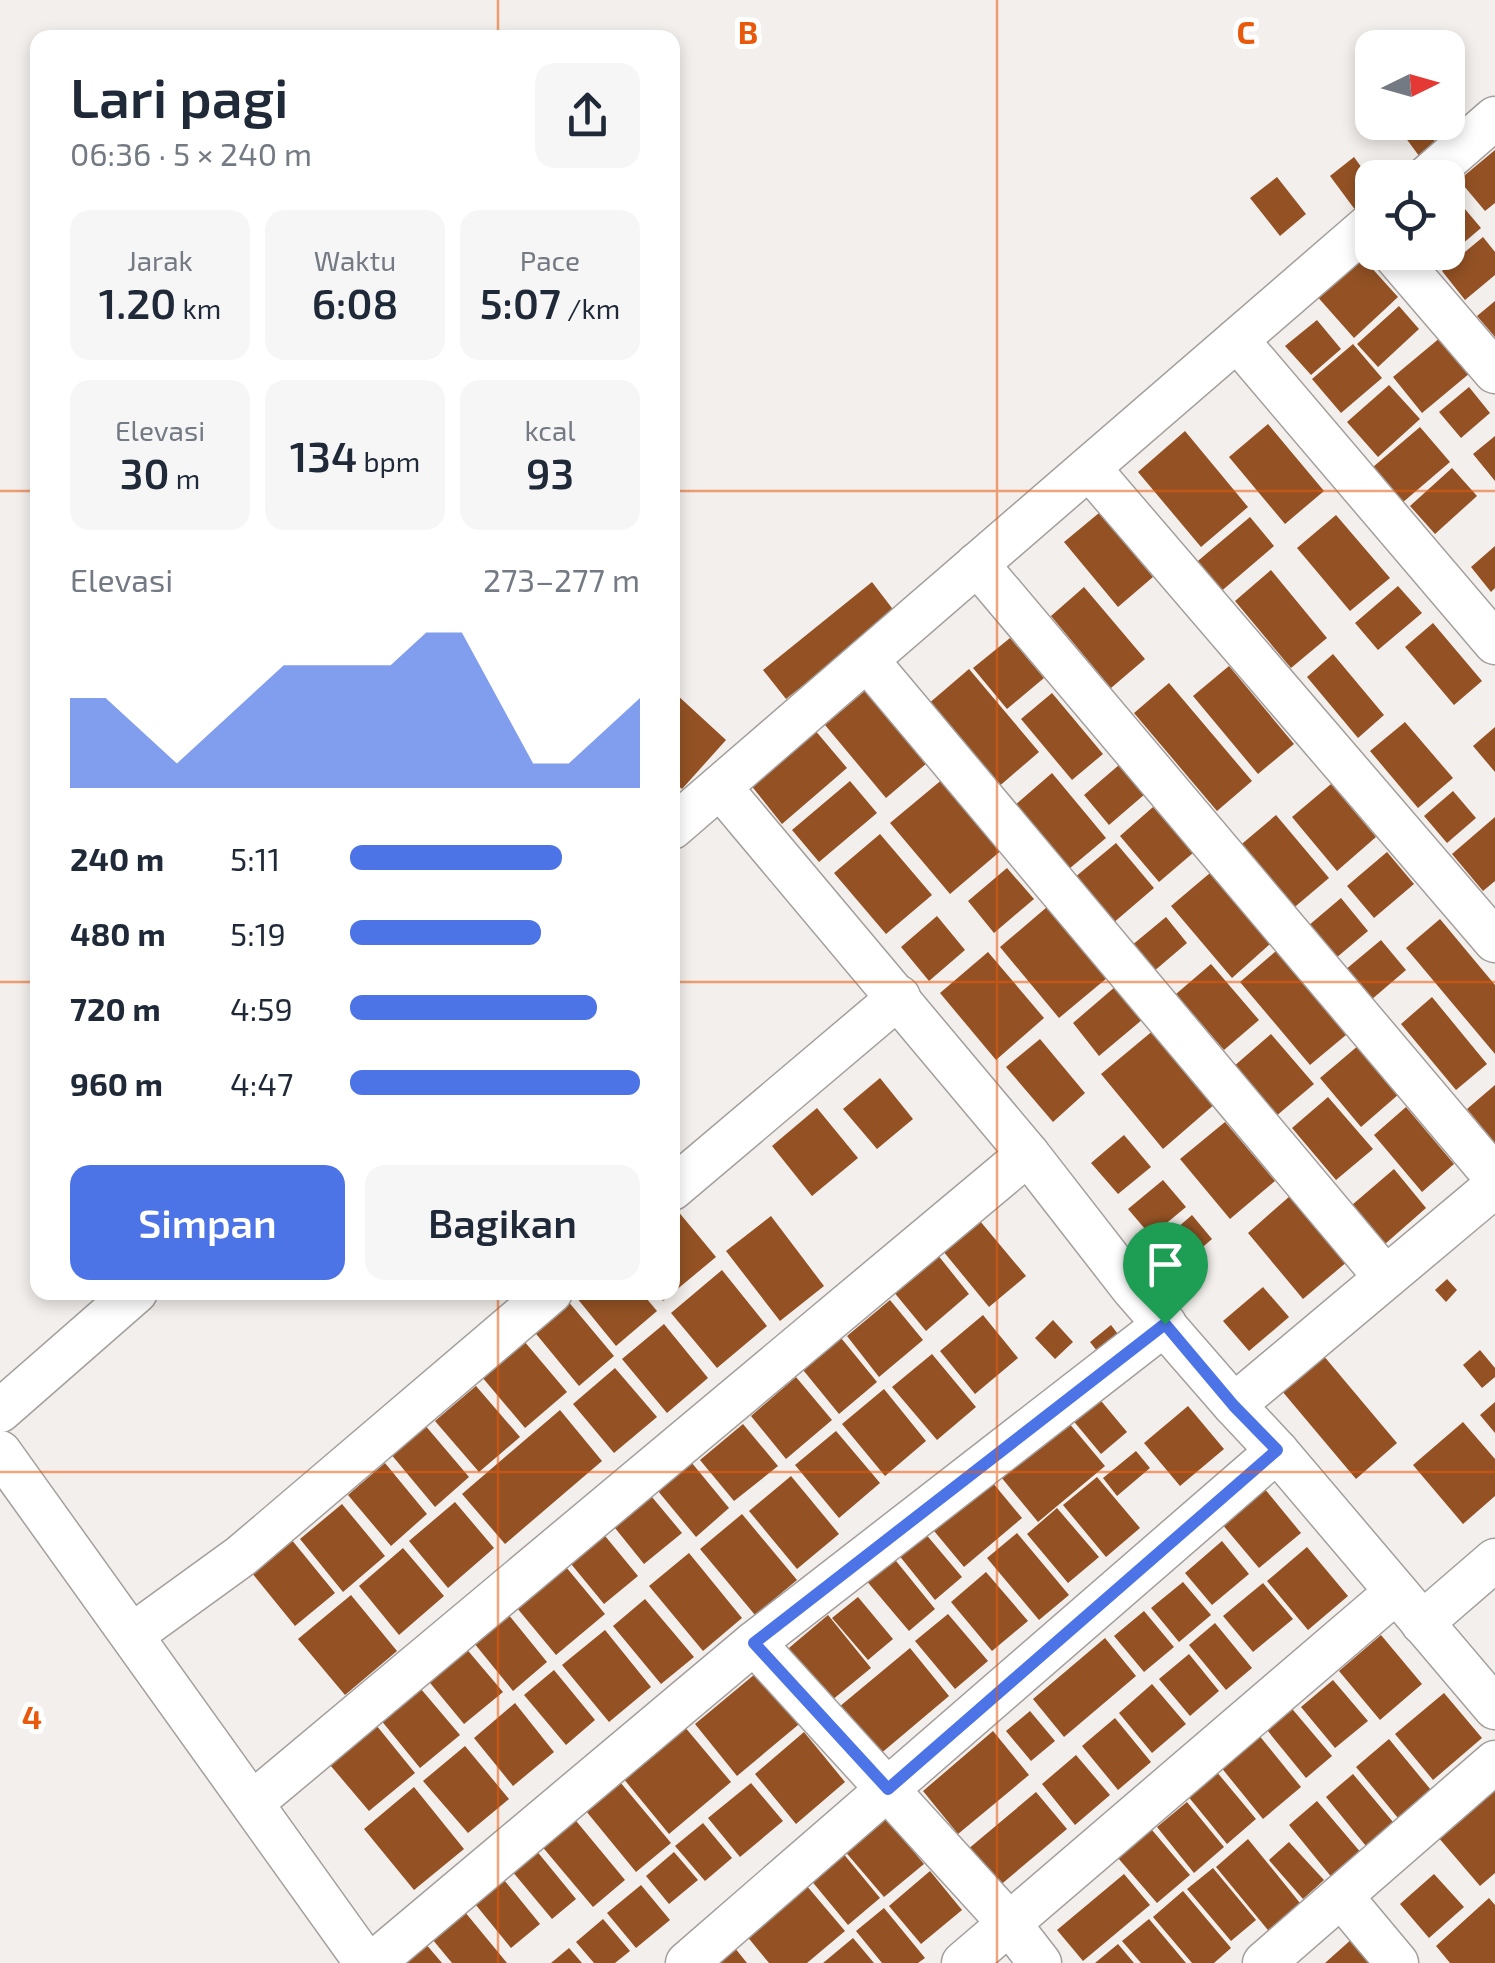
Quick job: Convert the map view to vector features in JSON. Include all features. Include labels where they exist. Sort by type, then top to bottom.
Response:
[{"type":"street","points":[[1447,160],[1495,118]]},
{"type":"street","points":[[680,821],[1237,340],[1355,249]]},
{"type":"street","points":[[1408,270],[1495,372]]},
{"type":"street","points":[[1237,340],[1495,643]]},
{"type":"street","points":[[1089,468],[1495,941]]},
{"type":"street","points":[[977,564],[1495,1176]]},
{"type":"street","points":[[867,660],[1385,1277]]},
{"type":"street","points":[[720,787],[1028,1154],[1133,1289],[1277,1450],[1495,1708]]},
{"type":"street","points":[[680,1182],[898,997]]},
{"type":"street","points":[[252,1803],[1028,1154]]},
{"type":"street","points":[[1234,1406],[1495,1186]]},
{"type":"street","points":[[0,1410],[127,1300]]},
{"type":"street","points":[[132,1636],[240,1556],[541,1300]]},
{"type":"street","points":[[374,1963],[754,1643],[1165,1324]]},
{"type":"street","points":[[687,1963],[1277,1450]]},
{"type":"street","points":[[0,1452],[366,1963]]},
{"type":"street","points":[[964,1963],[1409,1608],[1495,1560]]},
{"type":"street","points":[[754,1643],[1010,1924],[1040,1963]]},
{"type":"street","points":[[1264,1963],[1495,1762]]},
{"type":"street","points":[[1341,1896],[1398,1963]]},
{"type":"building","points":[[1407,140],[1434,140],[1439,147],[1422,160]]},
{"type":"building","points":[[1495,150],[1495,203],[1485,211],[1465,187],[1465,175]]},
{"type":"building","points":[[1354,157],[1355,210],[1330,176]]},
{"type":"building","points":[[1277,177],[1306,214],[1280,236],[1250,198]]},
{"type":"building","points":[[1465,209],[1481,228],[1465,242]]},
{"type":"building","points":[[1483,237],[1495,252],[1495,275],[1465,300],[1442,271],[1465,270],[1465,252]]},
{"type":"building","points":[[1355,258],[1355,270],[1374,270],[1398,297],[1354,338],[1315,294]]},
{"type":"building","points":[[1495,301],[1495,337],[1477,316]]},
{"type":"building","points":[[1399,306],[1419,329],[1378,367],[1357,344]]},
{"type":"building","points":[[1317,320],[1341,349],[1311,375],[1285,346]]},
{"type":"building","points":[[1441,337],[1470,373],[1422,413],[1393,377]]},
{"type":"building","points":[[1353,344],[1382,378],[1341,413],[1312,379]]},
{"type":"building","points":[[1389,385],[1420,419],[1378,457],[1347,422]]},
{"type":"building","points":[[1469,387],[1490,413],[1461,438],[1439,412]]},
{"type":"building","points":[[1268,424],[1324,491],[1285,524],[1229,457]]},
{"type":"building","points":[[1420,427],[1450,462],[1402,503],[1373,467]]},
{"type":"building","points":[[1185,431],[1248,507],[1201,547],[1138,472]]},
{"type":"building","points":[[1495,436],[1495,481],[1473,454]]},
{"type":"building","points":[[1452,468],[1477,496],[1435,534],[1410,506]]},
{"type":"building","points":[[1099,513],[1153,577],[1118,607],[1064,542]]},
{"type":"building","points":[[1336,515],[1390,578],[1350,611],[1297,548]]},
{"type":"building","points":[[1250,517],[1274,546],[1211,600],[1186,571]]},
{"type":"building","points":[[1495,546],[1495,588],[1491,592],[1471,567]]},
{"type":"building","points":[[1271,570],[1327,638],[1291,668],[1235,601]]},
{"type":"building","points":[[872,582],[895,612],[786,699],[763,670]]},
{"type":"building","points":[[1398,586],[1422,613],[1378,650],[1355,623]]},
{"type":"building","points":[[1084,587],[1145,659],[1111,688],[1051,616]]},
{"type":"building","points":[[1433,623],[1482,681],[1454,705],[1405,647]]},
{"type":"building","points":[[1010,638],[1044,678],[1007,709],[973,668]]},
{"type":"building","points":[[1333,654],[1384,715],[1358,738],[1307,677]]},
{"type":"building","points":[[1229,666],[1294,744],[1258,774],[1193,696]]},
{"type":"building","points":[[969,669],[1039,752],[996,789],[927,705]]},
{"type":"building","points":[[1169,683],[1252,781],[1217,811],[1134,713]]},
{"type":"building","points":[[866,690],[927,763],[886,798],[825,725]]},
{"type":"building","points":[[1052,693],[1103,754],[1072,780],[1021,719]]},
{"type":"building","points":[[680,698],[726,740],[680,787]]},
{"type":"building","points":[[1405,722],[1453,778],[1418,808],[1370,751]]},
{"type":"building","points":[[1495,727],[1495,772],[1473,746]]},
{"type":"building","points":[[814,729],[847,768],[782,824],[750,784]]},
{"type":"building","points":[[1119,765],[1145,794],[1109,825],[1084,795]]},
{"type":"building","points":[[1052,773],[1106,838],[1069,869],[1015,805]]},
{"type":"building","points":[[944,778],[1003,849],[950,894],[890,823]]},
{"type":"building","points":[[850,781],[877,813],[819,862],[792,830]]},
{"type":"building","points":[[1331,784],[1376,837],[1337,871],[1292,817]]},
{"type":"building","points":[[1453,791],[1476,818],[1447,843],[1424,816]]},
{"type":"building","points":[[1153,807],[1193,853],[1159,882],[1120,836]]},
{"type":"building","points":[[1276,815],[1329,878],[1290,911],[1237,848]]},
{"type":"building","points":[[1495,817],[1495,881],[1483,891],[1452,854]]},
{"type":"building","points":[[880,834],[932,895],[886,934],[834,873]]},
{"type":"building","points":[[1116,843],[1154,888],[1112,924],[1074,878]]},
{"type":"building","points":[[1387,852],[1414,884],[1374,918],[1347,886]]},
{"type":"building","points":[[1007,868],[1034,899],[994,933],[968,901]]},
{"type":"building","points":[[1210,873],[1270,944],[1232,978],[1171,906]]},
{"type":"building","points":[[1341,898],[1368,931],[1336,958],[1308,926]]},
{"type":"building","points":[[1047,907],[1107,978],[1059,1018],[1000,947]]},
{"type":"building","points":[[937,916],[965,950],[929,981],[901,947]]},
{"type":"building","points":[[1166,917],[1187,943],[1153,972],[1131,946]]},
{"type":"building","points":[[1440,919],[1495,985],[1495,1054],[1406,948]]},
{"type":"building","points":[[1381,940],[1406,970],[1371,1000],[1345,970]]},
{"type":"building","points":[[1276,951],[1346,1035],[1310,1065],[1240,982]]},
{"type":"building","points":[[988,952],[1044,1018],[996,1060],[940,993]]},
{"type":"building","points":[[1211,964],[1259,1020],[1224,1050],[1176,994]]},
{"type":"building","points":[[1116,986],[1143,1019],[1099,1056],[1073,1023]]},
{"type":"building","points":[[1432,997],[1487,1064],[1456,1090],[1401,1024]]},
{"type":"building","points":[[1155,1029],[1216,1103],[1163,1149],[1101,1074]]},
{"type":"building","points":[[1271,1034],[1314,1084],[1275,1117],[1233,1067]]},
{"type":"building","points":[[1040,1039],[1085,1093],[1053,1122],[1006,1067]]},
{"type":"building","points":[[1359,1045],[1399,1094],[1361,1127],[1320,1078]]},
{"type":"building","points":[[880,1078],[913,1119],[877,1149],[843,1109]]},
{"type":"building","points":[[1495,1085],[1495,1143],[1467,1109]]},
{"type":"building","points":[[1328,1097],[1373,1149],[1336,1180],[1292,1128]]},
{"type":"building","points":[[1406,1107],[1454,1164],[1422,1192],[1374,1135]]},
{"type":"building","points":[[817,1108],[858,1158],[812,1196],[772,1146]]},
{"type":"building","points":[[1225,1122],[1275,1181],[1230,1219],[1180,1159]]},
{"type":"building","points":[[1124,1135],[1151,1167],[1118,1194],[1091,1163]]},
{"type":"building","points":[[1394,1169],[1426,1208],[1385,1244],[1352,1205]]},
{"type":"building","points":[[1163,1180],[1186,1207],[1151,1236],[1128,1209]]},
{"type":"building","points":[[1290,1196],[1348,1261],[1303,1299],[1248,1233]]},
{"type":"building","points":[[680,1214],[716,1257],[680,1287]]},
{"type":"building","points":[[1192,1215],[1212,1239],[1182,1265],[1162,1241]]},
{"type":"building","points":[[771,1216],[824,1286],[780,1321],[726,1251]]},
{"type":"building","points":[[980,1221],[1026,1276],[989,1307],[943,1251]]},
{"type":"building","points":[[937,1254],[969,1294],[926,1331],[893,1291]]},
{"type":"building","points":[[722,1270],[767,1326],[717,1368],[671,1313]]},
{"type":"building","points":[[1447,1279],[1457,1290],[1446,1302],[1435,1290]]},
{"type":"building","points":[[1263,1287],[1289,1317],[1249,1351],[1223,1321]]},
{"type":"building","points":[[567,1300],[614,1356],[579,1386],[532,1329]]},
{"type":"building","points":[[579,1300],[648,1300],[657,1311],[616,1346]]},
{"type":"building","points":[[890,1300],[923,1340],[879,1377],[847,1336]]},
{"type":"building","points":[[983,1315],[1018,1358],[975,1394],[940,1351]]},
{"type":"building","points":[[1053,1320],[1073,1342],[1055,1359],[1035,1338]]},
{"type":"building","points":[[664,1324],[708,1378],[667,1413],[622,1359]]},
{"type":"building","points":[[1111,1325],[1124,1342],[1104,1360],[1090,1342]]},
{"type":"building","points":[[837,1333],[877,1382],[839,1414],[799,1365]]},
{"type":"building","points":[[524,1341],[567,1392],[525,1428],[482,1377]]},
{"type":"building","points":[[1480,1350],[1495,1368],[1495,1377],[1482,1388],[1463,1365]]},
{"type":"building","points":[[932,1354],[976,1407],[937,1440],[892,1387]]},
{"type":"building","points":[[1323,1355],[1397,1443],[1356,1479],[1282,1391]]},
{"type":"building","points":[[615,1368],[657,1417],[614,1453],[573,1404]]},
{"type":"building","points":[[796,1377],[832,1420],[786,1459],[751,1416]]},
{"type":"building","points":[[476,1386],[520,1437],[479,1472],[435,1421]]},
{"type":"building","points":[[884,1389],[926,1441],[885,1476],[842,1424]]},
{"type":"building","points":[[1092,1390],[1127,1432],[1101,1454],[1066,1412]]},
{"type":"building","points":[[1495,1402],[1495,1433],[1480,1415]]},
{"type":"building","points":[[1188,1406],[1224,1449],[1180,1486],[1144,1443]]},
{"type":"building","points":[[560,1410],[602,1461],[505,1544],[462,1494]]},
{"type":"building","points":[[1058,1410],[1105,1466],[1038,1522],[992,1466]]},
{"type":"building","points":[[1463,1422],[1495,1459],[1495,1496],[1463,1524],[1413,1465]]},
{"type":"building","points":[[424,1424],[469,1477],[435,1507],[390,1453]]},
{"type":"building","points":[[743,1424],[778,1466],[734,1501],[700,1460]]},
{"type":"building","points":[[836,1431],[880,1483],[839,1518],[795,1465]]},
{"type":"building","points":[[1136,1451],[1150,1468],[1117,1496],[1103,1478]]},
{"type":"building","points":[[687,1457],[729,1508],[696,1537],[653,1485]]},
{"type":"building","points":[[385,1463],[427,1514],[391,1546],[348,1495]]},
{"type":"building","points":[[983,1471],[1022,1518],[964,1567],[925,1520]]},
{"type":"building","points":[[791,1476],[839,1534],[797,1569],[749,1511]]},
{"type":"building","points":[[1097,1477],[1140,1528],[1106,1557],[1063,1505]]},
{"type":"building","points":[[1264,1488],[1301,1533],[1259,1568],[1222,1524]]},
{"type":"building","points":[[652,1497],[682,1533],[644,1564],[615,1528]]},
{"type":"building","points":[[455,1502],[494,1548],[448,1588],[409,1541]]},
{"type":"building","points":[[342,1504],[385,1556],[343,1592],[300,1539]]},
{"type":"building","points":[[1057,1508],[1099,1557],[1068,1583],[1027,1534]]},
{"type":"building","points":[[742,1514],[797,1580],[755,1615],[700,1549]]},
{"type":"building","points":[[601,1531],[638,1576],[604,1604],[567,1559]]},
{"type":"building","points":[[924,1532],[962,1577],[935,1600],[898,1554]]},
{"type":"building","points":[[1017,1533],[1069,1595],[1039,1620],[987,1558]]},
{"type":"building","points":[[291,1539],[335,1593],[295,1626],[252,1573]]},
{"type":"building","points":[[1222,1541],[1249,1574],[1212,1605],[1185,1573]]},
{"type":"building","points":[[1307,1547],[1348,1596],[1308,1630],[1267,1581]]},
{"type":"building","points":[[403,1548],[444,1596],[399,1635],[359,1586]]},
{"type":"building","points":[[689,1553],[742,1618],[703,1651],[649,1586]]},
{"type":"building","points":[[892,1556],[935,1609],[909,1631],[865,1579]]},
{"type":"building","points":[[566,1567],[605,1614],[556,1655],[517,1608]]},
{"type":"building","points":[[986,1572],[1028,1621],[992,1651],[951,1602]]},
{"type":"building","points":[[1183,1582],[1211,1615],[1179,1642],[1151,1608]]},
{"type":"building","points":[[1263,1583],[1293,1619],[1253,1652],[1223,1616]]},
{"type":"building","points":[[351,1595],[397,1651],[345,1695],[298,1639]]},
{"type":"building","points":[[858,1597],[893,1639],[868,1660],[832,1618]]},
{"type":"building","points":[[645,1599],[694,1657],[661,1684],[613,1626]]},
{"type":"building","points":[[1144,1611],[1174,1647],[1144,1672],[1114,1636]]},
{"type":"building","points":[[508,1614],[547,1662],[513,1691],[474,1643]]},
{"type":"building","points":[[948,1614],[988,1661],[955,1689],[915,1641]]},
{"type":"building","points":[[828,1615],[871,1668],[826,1705],[783,1653]]},
{"type":"building","points":[[1215,1623],[1252,1668],[1226,1690],[1189,1645]]},
{"type":"building","points":[[605,1630],[651,1687],[609,1722],[562,1665]]},
{"type":"building","points":[[1381,1635],[1422,1684],[1380,1720],[1339,1671]]},
{"type":"building","points":[[1105,1638],[1136,1676],[1064,1737],[1033,1699]]},
{"type":"building","points":[[464,1646],[503,1692],[464,1724],[426,1678]]},
{"type":"building","points":[[910,1648],[949,1696],[879,1755],[839,1707]]},
{"type":"building","points":[[1189,1654],[1219,1691],[1190,1716],[1159,1679]]},
{"type":"building","points":[[761,1669],[804,1720],[737,1776],[695,1724]]},
{"type":"building","points":[[554,1670],[595,1720],[566,1745],[524,1695]]},
{"type":"building","points":[[1333,1680],[1368,1721],[1335,1748],[1301,1707]]},
{"type":"building","points":[[415,1682],[460,1735],[420,1768],[376,1714]]},
{"type":"building","points":[[1152,1684],[1186,1724],[1152,1753],[1119,1713]]},
{"type":"building","points":[[1444,1693],[1482,1738],[1433,1780],[1395,1734]]},
{"type":"building","points":[[515,1703],[554,1752],[513,1786],[474,1738]]},
{"type":"building","points":[[1288,1704],[1332,1756],[1306,1778],[1263,1725]]},
{"type":"building","points":[[1030,1711],[1055,1741],[1031,1761],[1006,1731]]},
{"type":"building","points":[[1115,1718],[1151,1762],[1118,1790],[1082,1746]]},
{"type":"building","points":[[372,1720],[415,1773],[369,1811],[325,1759]]},
{"type":"building","points":[[684,1726],[731,1782],[669,1834],[623,1778]]},
{"type":"building","points":[[1254,1729],[1301,1787],[1263,1819],[1216,1761]]},
{"type":"building","points":[[993,1731],[1029,1775],[958,1834],[923,1791]]},
{"type":"building","points":[[804,1732],[845,1782],[796,1824],[755,1774]]},
{"type":"building","points":[[1389,1739],[1431,1790],[1398,1818],[1356,1767]]},
{"type":"building","points":[[465,1746],[509,1799],[468,1833],[423,1781]]},
{"type":"building","points":[[1076,1755],[1110,1795],[1075,1825],[1042,1784]]},
{"type":"building","points":[[1216,1771],[1256,1819],[1227,1844],[1187,1795]]},
{"type":"building","points":[[1353,1774],[1398,1828],[1370,1851],[1326,1797]]},
{"type":"building","points":[[620,1782],[671,1843],[636,1872],[586,1811]]},
{"type":"building","points":[[751,1783],[783,1821],[740,1857],[708,1818]]},
{"type":"building","points":[[414,1787],[464,1849],[414,1890],[364,1829]]},
{"type":"building","points":[[1495,1790],[1495,1873],[1480,1886],[1438,1837]]},
{"type":"building","points":[[1036,1792],[1067,1829],[998,1887],[967,1850]]},
{"type":"building","points":[[1317,1801],[1362,1854],[1333,1879],[1289,1825]]},
{"type":"building","points":[[1187,1802],[1224,1847],[1194,1873],[1157,1827]]},
{"type":"building","points":[[883,1815],[924,1864],[884,1897],[843,1849]]},
{"type":"building","points":[[572,1816],[625,1880],[593,1907],[540,1844]]},
{"type":"building","points":[[703,1823],[732,1858],[705,1881],[675,1846]]},
{"type":"building","points":[[1152,1830],[1190,1875],[1157,1903],[1118,1858]]},
{"type":"building","points":[[1248,1839],[1304,1908],[1272,1935],[1216,1867]]},
{"type":"building","points":[[1289,1842],[1324,1880],[1303,1899],[1269,1860]]},
{"type":"building","points":[[531,1844],[576,1899],[552,1919],[507,1865]]},
{"type":"building","points":[[674,1852],[698,1880],[669,1904],[646,1876]]},
{"type":"building","points":[[842,1852],[880,1898],[848,1925],[810,1879]]},
{"type":"building","points":[[1213,1868],[1256,1920],[1231,1941],[1187,1889]]},
{"type":"building","points":[[930,1871],[962,1910],[921,1944],[889,1906]]},
{"type":"building","points":[[1124,1874],[1150,1905],[1083,1961],[1057,1930]]},
{"type":"building","points":[[1434,1874],[1464,1907],[1429,1938],[1400,1904]]},
{"type":"building","points":[[500,1875],[540,1924],[511,1948],[471,1899]]},
{"type":"building","points":[[641,1885],[670,1920],[636,1948],[607,1913]]},
{"type":"building","points":[[806,1885],[845,1931],[807,1963],[769,1963],[746,1935]]},
{"type":"building","points":[[1183,1891],[1231,1948],[1214,1963],[1192,1963],[1153,1917]]},
{"type":"building","points":[[1489,1898],[1495,1905],[1495,1963],[1450,1963],[1436,1946]]},
{"type":"building","points":[[460,1906],[507,1963],[452,1963],[428,1934]]},
{"type":"building","points":[[884,1908],[925,1958],[918,1963],[882,1963],[856,1931]]},
{"type":"building","points":[[603,1919],[630,1951],[615,1963],[594,1963],[576,1942]]},
{"type":"building","points":[[1149,1919],[1186,1963],[1141,1963],[1122,1941]]},
{"type":"building","points":[[726,1937],[747,1963],[695,1963]]},
{"type":"building","points":[[853,1938],[874,1963],[823,1963]]},
{"type":"building","points":[[1353,1938],[1375,1963],[1325,1963]]},
{"type":"building","points":[[425,1943],[442,1963],[402,1963]]},
{"type":"building","points":[[1118,1944],[1134,1963],[1095,1963]]},
{"type":"building","points":[[569,1948],[582,1963],[551,1963]]},
{"type":"route","points":[[1165,1324],[1277,1450],[888,1789],[754,1643],[1165,1324]]}]
